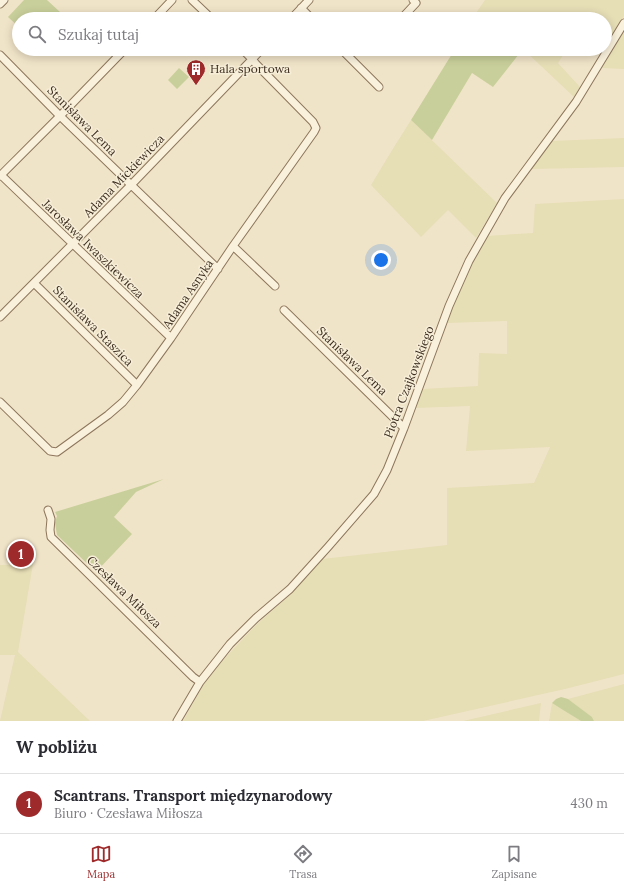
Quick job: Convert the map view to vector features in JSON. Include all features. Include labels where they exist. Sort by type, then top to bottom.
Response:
[{"type":"street","points":[[0,4],[4,0]]},
{"type":"street","points":[[161,12],[172,0]]},
{"type":"street","points":[[192,0],[205,12]]},
{"type":"street","points":[[297,12],[309,0]]},
{"type":"street","points":[[406,12],[414,2]]},
{"type":"street","points":[[301,8],[305,12]]},
{"type":"street","name":"Piotra Czajkowskiego","points":[[612,43],[624,23]]},
{"type":"street","name":"Stanisława Lema","points":[[0,55],[60,116],[218,269]]},
{"type":"street","points":[[0,175],[118,56]]},
{"type":"street","points":[[249,56],[252,59]]},
{"type":"street","name":"Adama Mickiewicza","points":[[0,317],[131,185],[255,56]]},
{"type":"street","points":[[348,56],[379,86]]},
{"type":"street","name":"Piotra Czajkowskiego","points":[[177,721],[200,682],[230,644],[256,618],[290,589],[374,494],[387,470],[449,306],[469,261],[505,198],[576,102],[604,56]]},
{"type":"street","name":"Adama Asnyka","points":[[0,402],[50,451],[57,452],[108,415],[123,402],[137,385],[316,128],[313,122],[252,59]]},
{"type":"street","name":"Jarosława Iwaszkiewicza","points":[[0,175],[171,338]]},
{"type":"street","points":[[233,246],[275,286]]},
{"type":"street","name":"Stanisława Staszica","points":[[34,283],[137,385]]},
{"type":"street","name":"Stanisława Lema","points":[[284,310],[404,428]]},
{"type":"street","name":"Czesława Miłosza","points":[[48,510],[52,519],[50,530],[52,537],[193,677],[200,682]]},
{"type":"shaded area","points":[[485,0],[624,0],[624,16],[612,35],[612,12],[477,12]]},
{"type":"shaded area","points":[[624,31],[624,69],[602,68],[609,56],[612,56],[612,51]]},
{"type":"shaded area","points":[[530,56],[562,56],[558,63],[580,87],[574,97]]},
{"type":"shaded area","points":[[411,120],[497,203],[476,238],[448,210],[421,237],[371,185]]},
{"type":"shaded area","points":[[624,138],[624,167],[531,169],[551,141]]},
{"type":"shaded area","points":[[624,199],[624,674],[423,721],[183,721],[204,684],[224,659],[256,625],[290,595],[322,559],[447,545],[447,488],[534,483],[550,447],[466,451],[470,406],[415,408],[422,389],[478,386],[479,353],[507,354],[507,321],[447,323],[461,284],[486,236],[533,233],[535,204]]},
{"type":"shaded area","points":[[33,564],[18,652],[90,721],[0,721],[15,655],[0,655],[0,565]]},
{"type":"shaded area","points":[[624,684],[624,721],[594,721],[592,717],[568,699]]},
{"type":"shaded area","points":[[541,703],[539,721],[463,721]]},
{"type":"shaded area","points":[[552,703],[563,710],[581,721],[549,721]]},
{"type":"green space","points":[[24,0],[47,0],[60,12],[13,12]]},
{"type":"green space","points":[[12,13],[12,21],[8,17]]},
{"type":"green space","points":[[451,56],[517,56],[493,87],[472,73],[432,140],[411,120]]},
{"type":"green space","points":[[179,68],[189,77],[177,89],[168,80]]},
{"type":"green space","points":[[164,479],[136,492],[114,517],[132,534],[96,572],[57,535],[55,523],[57,516],[55,512]]},
{"type":"green space","points":[[561,697],[568,699],[592,717],[594,721],[581,721],[552,703]]},
{"type":"place","name":"Hala sportowa","points":[[196,86]]},
{"type":"place","name":"Scantrans. Transport międzynarodowy","points":[[21,554]]}]
